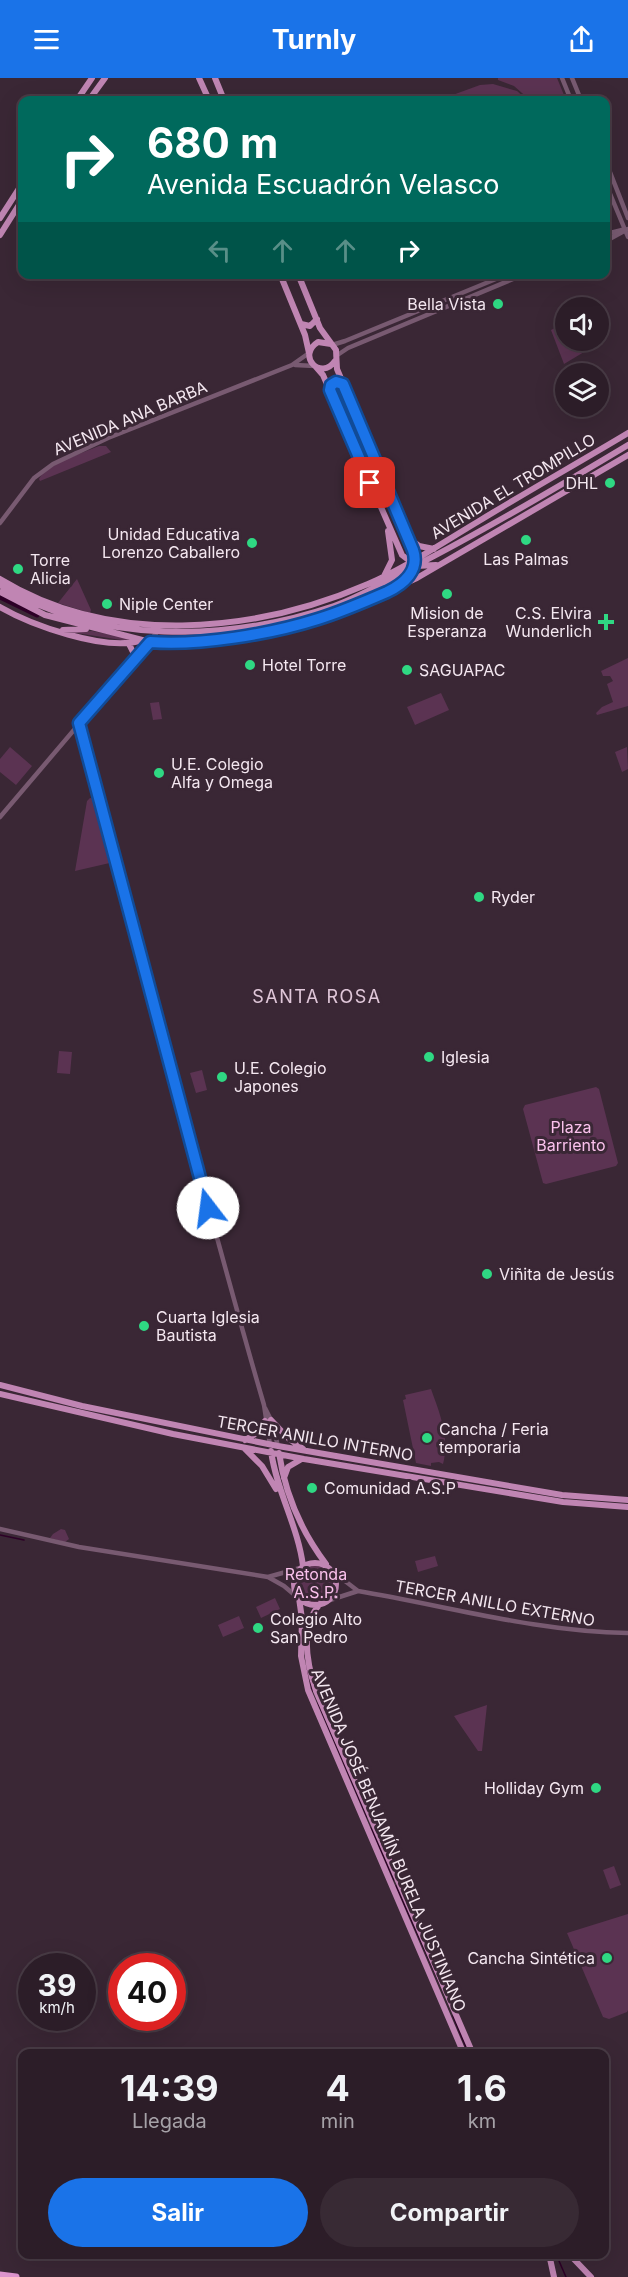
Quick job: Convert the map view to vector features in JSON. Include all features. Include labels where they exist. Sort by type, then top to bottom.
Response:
[{"type":"highway","points":[[0,2275],[16,2277]]},
{"type":"main road","points":[[80,96],[92,78]]},
{"type":"main road","points":[[92,96],[105,78]]},
{"type":"main road","points":[[199,78],[207,96]]},
{"type":"main road","points":[[215,78],[222,96]]},
{"type":"main road","points":[[0,218],[18,190]]},
{"type":"main road","points":[[0,235],[18,206]]},
{"type":"main road","points":[[282,279],[302,324],[310,360],[323,375],[402,555],[414,563],[440,565]]},
{"type":"main road","points":[[300,279],[316,319],[324,335],[332,344],[337,369],[406,532],[414,563]]},
{"type":"main road","points":[[302,324],[310,326],[316,319]]},
{"type":"main road","points":[[309,353],[314,344],[318,342],[332,344]]},
{"type":"main road","points":[[316,367],[329,367],[336,357]]},
{"type":"main road","points":[[330,390],[333,383],[343,384]]},
{"type":"main road","name":"AVENIDA EL TROMPILLO","points":[[0,585],[47,609],[130,629],[158,631],[225,628],[282,620],[335,605],[376,587],[628,433]]},
{"type":"main road","name":"AVENIDA EL TROMPILLO","points":[[0,579],[30,595],[73,612],[146,625],[193,625],[255,618],[294,610],[336,597],[414,563],[628,445]]},
{"type":"main road","name":"AVENIDA EL TROMPILLO","points":[[0,592],[45,615],[121,634],[139,641],[207,640],[299,625],[355,606],[396,588],[440,565],[628,455]]},
{"type":"main road","points":[[362,466],[374,489],[383,490],[386,484]]},
{"type":"main road","points":[[539,486],[582,472]]},
{"type":"main road","points":[[377,500],[382,495],[388,495],[400,517]]},
{"type":"main road","points":[[376,587],[392,560],[387,525]]},
{"type":"main road","points":[[406,532],[410,539],[419,546],[435,549]]},
{"type":"main road","points":[[396,588],[414,563]]},
{"type":"main road","points":[[30,595],[47,609]]},
{"type":"main road","name":"AVENIDA EL TROMPILLO","points":[[0,607],[41,626],[94,640],[129,644],[139,641]]},
{"type":"main road","points":[[56,630],[92,628]]},
{"type":"main road","points":[[129,644],[136,658]]},
{"type":"main road","name":"TERCER ANILLO INTERNO","points":[[0,1385],[244,1444],[280,1455],[539,1499],[628,1507]]},
{"type":"main road","name":"TERCER ANILLO INTERNO","points":[[0,1394],[126,1423],[244,1444],[278,1446],[540,1491],[628,1500]]},
{"type":"main road","points":[[98,1417],[111,1417],[114,1413]]},
{"type":"main road","points":[[126,1423],[128,1419],[141,1419]]},
{"type":"main road","points":[[282,1497],[262,1466],[244,1444],[268,1420],[306,1451]]},
{"type":"main road","points":[[270,1445],[276,1479],[297,1535],[302,1567]]},
{"type":"main road","points":[[278,1446],[284,1478],[302,1526],[330,1569],[336,1584],[335,1591],[323,1603],[313,1605],[298,1597],[294,1579],[302,1567],[316,1562],[330,1569]]},
{"type":"main road","points":[[284,1478],[288,1467],[304,1459]]},
{"type":"main road","points":[[400,1475],[419,1477],[422,1474],[421,1470]]},
{"type":"main road","points":[[430,1480],[433,1474],[458,1476]]},
{"type":"main road","points":[[504,1484],[506,1489],[504,1493]]},
{"type":"main road","points":[[539,1499],[537,1495],[540,1491]]},
{"type":"main road","name":"AVENIDA JOSÉ BENJAMÍN BURELA JUSTINIANO","points":[[298,1597],[302,1619],[301,1656],[304,1680],[462,2049]]},
{"type":"main road","name":"AVENIDA JOSÉ BENJAMÍN BURELA JUSTINIANO","points":[[323,1603],[315,1610],[309,1625],[308,1655],[312,1678],[471,2049]]},
{"type":"main road","points":[[365,1826],[373,1822]]},
{"type":"main road","points":[[550,2259],[554,2277]]},
{"type":"main road","points":[[574,2259],[591,2277]]},
{"type":"street","points":[[562,78],[569,96]]},
{"type":"street","points":[[572,78],[579,96]]},
{"type":"street","points":[[610,172],[628,218]]},
{"type":"street","points":[[610,193],[628,237]]},
{"type":"street","points":[[610,233],[627,230]]},
{"type":"street","points":[[610,239],[627,230]]},
{"type":"street","points":[[336,357],[348,348],[500,279]]},
{"type":"street","points":[[332,344],[510,279]]},
{"type":"street","name":"AVENIDA ANA BARBA","points":[[0,523],[34,477],[53,464],[108,438],[292,365],[309,353]]},
{"type":"street","name":"AVENIDA ANA BARBA","points":[[292,365],[316,367]]},
{"type":"street","points":[[130,629],[139,641],[142,650]]},
{"type":"street","points":[[0,817],[158,631]]},
{"type":"street","points":[[79,723],[230,1288],[268,1420],[278,1446]]},
{"type":"street","points":[[268,1420],[270,1445]]},
{"type":"street","points":[[0,1529],[79,1547],[268,1577],[298,1597]]},
{"type":"street","points":[[268,1577],[302,1567]]},
{"type":"street","name":"TERCER ANILLO EXTERNO","points":[[330,1569],[358,1591],[556,1628],[597,1633],[628,1633]]},
{"type":"street","name":"TERCER ANILLO EXTERNO","points":[[323,1603],[358,1591]]},
{"type":"green space","points":[[498,78],[557,78],[564,96],[525,96],[514,86]]},
{"type":"green space","points":[[493,84],[517,91],[523,96],[450,96],[480,85]]},
{"type":"green space","points":[[555,328],[555,340],[551,330]]},
{"type":"green space","points":[[559,351],[586,351],[566,363]]},
{"type":"green space","points":[[99,446],[106,446],[111,452],[40,481],[39,479],[49,468]]},
{"type":"green space","points":[[77,579],[91,610],[90,613],[58,603]]},
{"type":"green space","points":[[92,631],[129,638],[128,641],[70,632]]},
{"type":"green space","points":[[628,658],[628,706],[597,715],[596,713],[602,707],[613,702],[607,684],[613,681],[610,676],[603,676],[601,671]]},
{"type":"green space","points":[[441,693],[449,710],[415,725],[407,707]]},
{"type":"green space","points":[[159,702],[162,719],[153,720],[150,703]]},
{"type":"green space","points":[[10,747],[32,766],[16,785],[0,772],[0,759]]},
{"type":"green space","points":[[627,747],[628,769],[622,772],[615,752]]},
{"type":"green space","points":[[90,798],[96,799],[114,862],[75,871],[87,801]]},
{"type":"green space","points":[[59,1051],[72,1052],[70,1074],[57,1073]]},
{"type":"green space","points":[[202,1070],[207,1090],[196,1093],[190,1073]]},
{"type":"green space","name":"Plaza Barriento","points":[[596,1087],[599,1089],[618,1163],[616,1166],[543,1183],[523,1109],[525,1105]]},
{"type":"green space","name":"Cancha / Feria temporaria","points":[[431,1389],[445,1435],[445,1454],[443,1464],[431,1463],[431,1466],[416,1463],[403,1400],[406,1399],[405,1395]]},
{"type":"green space","points":[[61,1529],[65,1530],[69,1539],[65,1542],[50,1538],[53,1534]]},
{"type":"green space","points":[[435,1556],[438,1566],[418,1572],[415,1561]]},
{"type":"green space","name":"Retonda A.S.P.","points":[[315,1566],[327,1572],[333,1584],[327,1596],[315,1602],[303,1596],[297,1584],[303,1572]]},
{"type":"green space","points":[[275,1598],[280,1609],[261,1618],[256,1607]]},
{"type":"green space","points":[[239,1616],[244,1628],[223,1637],[218,1625]]},
{"type":"green space","points":[[487,1705],[482,1751],[478,1751],[454,1716]]},
{"type":"green space","points":[[614,1866],[621,1885],[610,1889],[603,1870]]},
{"type":"green space","points":[[628,1914],[628,2010],[609,2019],[603,2017],[567,1933]]},
{"type":"waterway","points":[[0,597],[37,615]]},
{"type":"waterway","points":[[0,1535],[24,1540]]},
{"type":"waterway","points":[[306,1666],[313,1691]]},
{"type":"waterway","points":[[318,1703],[367,1817]]},
{"type":"waterway","points":[[371,1828],[394,1880]]},
{"type":"waterway","points":[[396,1886],[440,1984]]},
{"type":"waterway","points":[[453,2016],[467,2049]]},
{"type":"waterway","points":[[558,2259],[566,2277]]},
{"type":"place","name":"Bella Vista","points":[[498,304]]},
{"type":"place","name":"DHL","points":[[610,483]]},
{"type":"place","name":"Las Palmas","points":[[526,540]]},
{"type":"place","name":"Unidad Educativa Lorenzo Caballero","points":[[252,543]]},
{"type":"place","name":"Torre Alicia","points":[[18,569]]},
{"type":"place","name":"Mision de Esperanza","points":[[447,594]]},
{"type":"place","name":"Niple Center","points":[[107,604]]},
{"type":"place","name":"C.S. Elvira Wunderlich","points":[[606,622]]},
{"type":"place","name":"Hotel Torre","points":[[250,665]]},
{"type":"place","name":"SAGUAPAC","points":[[407,670]]},
{"type":"place","name":"U.E. Colegio Alfa y Omega","points":[[159,773]]},
{"type":"place","name":"Ryder","points":[[479,897]]},
{"type":"place","name":"Iglesia","points":[[429,1057]]},
{"type":"place","name":"U.E. Colegio Japones","points":[[222,1077]]},
{"type":"place","name":"Viñita de Jesús","points":[[487,1274]]},
{"type":"place","name":"Cuarta Iglesia Bautista","points":[[144,1326]]},
{"type":"place","name":"Cancha / Feria temporaria","points":[[427,1438]]},
{"type":"place","name":"Comunidad A.S.P","points":[[312,1488]]},
{"type":"place","name":"Colegio Alto San Pedro","points":[[258,1628]]},
{"type":"place","name":"Holliday Gym","points":[[596,1788]]},
{"type":"place","name":"Cancha Sintética","points":[[607,1958]]},
{"type":"district","name":"SANTA ROSA","points":[[317,996]]},
{"type":"route","points":[[208,1208],[161,1023],[79,723],[150,642],[207,640],[267,631],[321,619],[396,588],[416,566],[413,550],[343,384],[333,383],[330,390],[370,483]]}]
